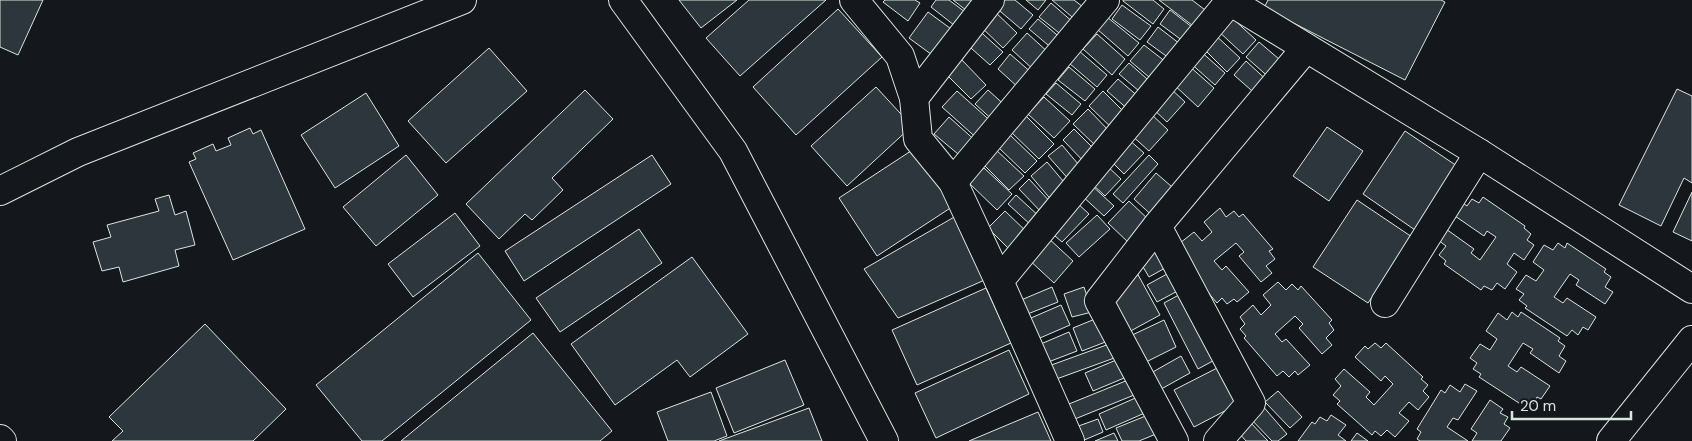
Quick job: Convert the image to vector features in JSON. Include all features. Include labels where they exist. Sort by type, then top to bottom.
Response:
[{"type":"street","points":[[0,191],[78,152],[462,0]]},
{"type":"street","points":[[623,0],[733,151],[884,441]]},
{"type":"street","points":[[854,0],[900,56],[914,98],[918,139],[952,182],[1000,281],[1070,441]]},
{"type":"street","points":[[914,98],[990,0]]},
{"type":"street","points":[[952,182],[1105,0]]},
{"type":"street","points":[[1000,281],[1229,0],[1479,153],[1692,290]]},
{"type":"street","points":[[1174,441],[1099,301],[1157,226],[1306,48]]},
{"type":"street","points":[[1384,303],[1479,153]]},
{"type":"street","points":[[1157,226],[1252,403],[1218,441]]},
{"type":"street","points":[[1611,441],[1692,340]]},
{"type":"building","points":[[0,0],[43,0],[18,55],[0,47]]},
{"type":"building","points":[[679,0],[737,0],[701,28]]},
{"type":"building","points":[[749,0],[826,0],[740,76],[706,38]]},
{"type":"building","points":[[885,0],[915,0],[920,3],[908,21],[883,2]]},
{"type":"building","points":[[936,0],[949,0],[969,15],[959,29],[931,7]]},
{"type":"building","points":[[953,0],[982,0],[971,14]]},
{"type":"building","points":[[999,0],[1015,0],[1033,15],[1021,29],[994,6]]},
{"type":"building","points":[[1026,0],[1046,0],[1038,10]]},
{"type":"building","points":[[1052,0],[1074,0],[1087,10],[1078,22]]},
{"type":"building","points":[[1123,0],[1153,0],[1164,9],[1153,24]]},
{"type":"building","points":[[1159,0],[1192,0],[1213,16],[1201,32]]},
{"type":"building","points":[[1268,0],[1441,0],[1445,2],[1405,80],[1264,8]]},
{"type":"building","points":[[1051,3],[1074,23],[1063,36],[1039,17]]},
{"type":"building","points":[[1122,5],[1151,26],[1140,40],[1112,19]]},
{"type":"building","points":[[991,8],[1017,33],[1003,48],[977,23]]},
{"type":"building","points":[[838,9],[882,57],[796,135],[753,87]]},
{"type":"building","points":[[1170,10],[1197,31],[1187,44],[1160,24]]},
{"type":"building","points":[[928,12],[958,34],[939,60],[909,38]]},
{"type":"building","points":[[1229,15],[1256,40],[1243,54],[1216,29]]},
{"type":"building","points":[[1107,17],[1139,43],[1128,56],[1097,29]]},
{"type":"building","points":[[1038,19],[1062,39],[1054,50],[1029,29]]},
{"type":"building","points":[[974,26],[1003,52],[990,65],[962,40]]},
{"type":"building","points":[[1158,27],[1184,47],[1173,61],[1147,42]]},
{"type":"building","points":[[1212,32],[1240,58],[1227,72],[1200,45]]},
{"type":"building","points":[[1027,33],[1050,54],[1035,71],[1012,50]]},
{"type":"building","points":[[1097,34],[1125,59],[1112,75],[1083,49]]},
{"type":"building","points":[[1259,42],[1286,65],[1272,80],[1246,57]]},
{"type":"building","points":[[1144,45],[1171,66],[1156,83],[1130,61]]},
{"type":"building","points":[[489,48],[527,91],[446,163],[408,121]]},
{"type":"building","points":[[1198,49],[1225,73],[1215,85],[1188,61]]},
{"type":"building","points":[[1079,51],[1107,75],[1097,87],[1069,63]]},
{"type":"building","points":[[1010,54],[1033,74],[1020,89],[998,69]]},
{"type":"building","points":[[961,59],[986,85],[971,99],[946,74]]},
{"type":"building","points":[[1246,61],[1272,85],[1260,98],[1234,75]]},
{"type":"building","points":[[1129,63],[1155,86],[1146,97],[1119,74]]},
{"type":"building","points":[[1188,65],[1214,88],[1198,107],[1172,83]]},
{"type":"building","points":[[1069,67],[1095,89],[1085,101],[1058,80]]},
{"type":"building","points":[[1118,79],[1141,99],[1130,111],[1107,91]]},
{"type":"building","points":[[1056,83],[1081,104],[1072,115],[1046,94]]},
{"type":"building","points":[[876,87],[912,126],[847,186],[811,146]]},
{"type":"building","points":[[1169,87],[1185,102],[1167,122],[1151,107]]},
{"type":"building","points":[[1677,89],[1692,96],[1692,183],[1684,178],[1661,226],[1619,205]]},
{"type":"building","points":[[585,90],[613,119],[552,178],[563,190],[532,220],[525,214],[499,239],[466,204]]},
{"type":"building","points":[[988,90],[1009,109],[996,123],[975,104]]},
{"type":"building","points":[[957,91],[995,125],[980,141],[942,107]]},
{"type":"building","points":[[1103,91],[1128,116],[1114,130],[1089,106]]},
{"type":"building","points":[[366,93],[399,146],[335,188],[301,135]]},
{"type":"building","points":[[1044,97],[1070,121],[1054,138],[1028,114]]},
{"type":"building","points":[[1088,109],[1111,133],[1097,147],[1073,124]]},
{"type":"building","points":[[1149,112],[1168,130],[1149,151],[1129,133]]},
{"type":"building","points":[[1025,115],[1054,144],[1039,159],[1010,131]]},
{"type":"building","points":[[949,117],[978,143],[964,159],[934,134]]},
{"type":"building","points":[[1327,127],[1363,151],[1329,201],[1293,176]]},
{"type":"building","points":[[250,128],[253,134],[261,130],[305,229],[233,260],[189,162],[196,159],[193,153],[213,144],[216,151],[231,145],[228,138]]},
{"type":"building","points":[[1074,129],[1099,154],[1087,165],[1063,140]]},
{"type":"building","points":[[1405,131],[1457,166],[1415,230],[1363,194]]},
{"type":"building","points":[[1009,134],[1037,161],[1025,173],[997,146]]},
{"type":"building","points":[[1127,138],[1144,153],[1124,174],[1108,158]]},
{"type":"building","points":[[920,145],[958,203],[877,256],[839,198]]},
{"type":"building","points":[[1062,145],[1084,171],[1071,182],[1048,156]]},
{"type":"building","points":[[995,149],[1024,176],[1009,190],[982,163]]},
{"type":"building","points":[[406,155],[438,195],[376,246],[343,207]]},
{"type":"building","points":[[652,155],[671,184],[524,281],[505,251]]},
{"type":"building","points":[[1149,155],[1158,164],[1123,203],[1113,194]]},
{"type":"building","points":[[1047,162],[1069,188],[1053,202],[1031,176]]},
{"type":"building","points":[[1105,164],[1121,179],[1105,196],[1089,181]]},
{"type":"building","points":[[984,168],[1012,194],[997,210],[969,183]]},
{"type":"building","points":[[1156,173],[1179,193],[1156,219],[1134,199]]},
{"type":"building","points":[[1029,179],[1054,206],[1044,215],[1019,189]]},
{"type":"building","points":[[1089,183],[1114,206],[1104,216],[1080,194]]},
{"type":"building","points":[[1692,192],[1692,241],[1673,232]]},
{"type":"building","points":[[169,195],[175,215],[186,211],[195,245],[175,250],[179,266],[123,282],[119,267],[102,271],[93,242],[111,237],[107,225],[159,211],[155,199]]},
{"type":"building","points":[[1016,195],[1041,218],[1033,227],[1008,204]]},
{"type":"building","points":[[1483,197],[1525,226],[1524,228],[1531,234],[1527,240],[1534,245],[1524,260],[1514,253],[1507,264],[1517,272],[1505,289],[1497,283],[1492,290],[1484,286],[1481,290],[1444,264],[1446,261],[1439,255],[1446,246],[1438,240],[1446,229],[1474,249],[1471,253],[1480,260],[1496,237],[1487,231],[1484,236],[1455,216],[1463,203],[1467,206],[1472,199],[1479,203]]},
{"type":"building","points":[[1357,200],[1412,237],[1368,303],[1313,267]]},
{"type":"building","points":[[1075,201],[1089,214],[1062,242],[1048,230]]},
{"type":"building","points":[[1129,201],[1151,222],[1130,244],[1108,223]]},
{"type":"building","points":[[1220,208],[1226,217],[1234,211],[1239,217],[1243,214],[1273,249],[1269,251],[1275,259],[1266,266],[1272,273],[1261,282],[1239,256],[1244,252],[1236,243],[1214,261],[1222,270],[1226,266],[1249,292],[1237,302],[1234,299],[1227,304],[1222,298],[1217,303],[1184,264],[1180,255],[1186,250],[1180,243],[1194,232],[1202,241],[1212,232],[1204,222]]},
{"type":"building","points":[[1005,211],[1031,236],[1014,254],[988,228]]},
{"type":"building","points":[[963,212],[987,279],[898,318],[864,269]]},
{"type":"building","points":[[455,213],[480,246],[413,297],[388,264]]},
{"type":"building","points":[[1097,215],[1110,229],[1079,257],[1066,243]]},
{"type":"building","points":[[639,229],[662,263],[560,332],[536,298]]},
{"type":"building","points":[[1046,236],[1073,261],[1054,283],[1026,257]]},
{"type":"building","points":[[1558,243],[1565,248],[1567,243],[1606,269],[1604,272],[1611,277],[1605,287],[1613,292],[1605,304],[1576,285],[1579,280],[1570,274],[1554,297],[1563,303],[1567,298],[1596,317],[1588,330],[1583,327],[1578,335],[1572,330],[1567,336],[1525,308],[1527,306],[1519,300],[1524,294],[1516,289],[1526,275],[1536,281],[1544,270],[1533,262],[1544,245],[1553,250]]},
{"type":"building","points":[[1165,246],[1174,263],[1149,277],[1139,260]]},
{"type":"building","points":[[478,253],[531,320],[382,441],[362,441],[316,385]]},
{"type":"building","points":[[692,257],[748,334],[690,377],[677,360],[615,405],[571,344]]},
{"type":"building","points":[[1176,269],[1185,287],[1157,302],[1147,285]]},
{"type":"building","points":[[1136,271],[1160,315],[1125,334],[1105,297]]},
{"type":"building","points":[[1278,282],[1286,290],[1292,284],[1298,290],[1301,286],[1332,320],[1329,323],[1334,330],[1326,338],[1332,345],[1322,354],[1299,328],[1303,324],[1295,316],[1275,334],[1282,342],[1286,339],[1310,365],[1298,375],[1295,371],[1289,377],[1283,371],[1277,376],[1244,338],[1246,336],[1240,329],[1245,324],[1240,317],[1253,305],[1261,315],[1271,305],[1263,295]]},
{"type":"building","points":[[1052,287],[1058,302],[1020,317],[1014,303]]},
{"type":"building","points":[[1084,287],[1092,312],[1072,317],[1064,294]]},
{"type":"building","points":[[986,288],[1011,343],[917,385],[892,330]]},
{"type":"building","points":[[1188,290],[1222,356],[1198,369],[1164,303]]},
{"type":"building","points":[[1061,305],[1070,325],[1033,341],[1024,321]]},
{"type":"building","points":[[1512,312],[1518,317],[1521,312],[1560,338],[1558,341],[1565,346],[1559,356],[1566,361],[1559,373],[1530,353],[1533,349],[1523,343],[1508,366],[1517,372],[1521,367],[1550,386],[1541,399],[1537,397],[1533,404],[1525,399],[1522,405],[1479,377],[1481,374],[1473,369],[1477,363],[1470,358],[1480,344],[1490,350],[1497,339],[1486,331],[1498,313],[1507,320]]},
{"type":"building","points":[[1100,317],[1108,341],[1082,351],[1073,328]]},
{"type":"building","points":[[1164,320],[1176,347],[1140,365],[1126,338]]},
{"type":"building","points":[[205,324],[286,409],[253,441],[112,441],[123,431],[109,417]]},
{"type":"building","points":[[1069,332],[1077,351],[1043,364],[1036,346]]},
{"type":"building","points":[[533,333],[612,431],[600,441],[401,441]]},
{"type":"building","points":[[1112,343],[1117,357],[1051,381],[1046,367]]},
{"type":"building","points":[[1375,343],[1381,348],[1386,343],[1423,377],[1421,379],[1428,385],[1423,391],[1429,397],[1418,410],[1409,402],[1399,413],[1409,421],[1395,437],[1387,430],[1381,436],[1375,431],[1372,435],[1337,404],[1340,401],[1333,395],[1341,386],[1335,379],[1344,369],[1370,392],[1366,397],[1374,405],[1393,384],[1385,376],[1381,381],[1355,357],[1365,346],[1368,349]]},
{"type":"building","points":[[1009,350],[1029,394],[936,438],[915,393]]},
{"type":"building","points":[[1181,356],[1190,373],[1154,393],[1144,377]]},
{"type":"building","points":[[1121,358],[1129,376],[1093,391],[1085,373]]},
{"type":"building","points":[[785,360],[804,405],[734,433],[716,388]]},
{"type":"building","points":[[1225,364],[1244,401],[1194,427],[1174,390]]},
{"type":"building","points":[[1133,378],[1139,393],[1070,421],[1064,406]]},
{"type":"building","points":[[1465,384],[1477,391],[1458,420],[1453,418],[1447,427],[1468,441],[1420,441],[1417,439],[1421,432],[1417,429],[1441,390],[1445,393],[1450,385],[1460,392]]},
{"type":"building","points":[[1278,391],[1302,417],[1290,428],[1265,402]]},
{"type":"building","points":[[711,392],[727,436],[714,441],[668,441],[657,412]]},
{"type":"building","points":[[1140,396],[1147,412],[1106,430],[1099,414]]},
{"type":"building","points":[[1490,400],[1503,409],[1500,413],[1508,417],[1504,424],[1510,428],[1501,441],[1472,441],[1477,433],[1471,429]]},
{"type":"building","points":[[1261,404],[1287,434],[1278,441],[1272,441],[1248,416]]},
{"type":"building","points":[[809,408],[822,441],[719,441]]},
{"type":"building","points":[[1038,412],[1051,441],[969,441]]},
{"type":"building","points":[[1148,415],[1156,434],[1139,441],[1122,441],[1116,428]]},
{"type":"building","points":[[1331,415],[1346,425],[1338,435],[1346,441],[1298,441],[1312,422],[1315,424],[1320,417],[1327,421]]},
{"type":"building","points":[[1098,419],[1103,432],[1082,441],[1073,428]]},
{"type":"building","points":[[1250,422],[1268,441],[1246,441],[1239,433]]},
{"type":"building","points":[[1114,433],[1118,441],[1095,441]]},
{"type":"building","points":[[1357,433],[1368,441],[1351,441]]}]
